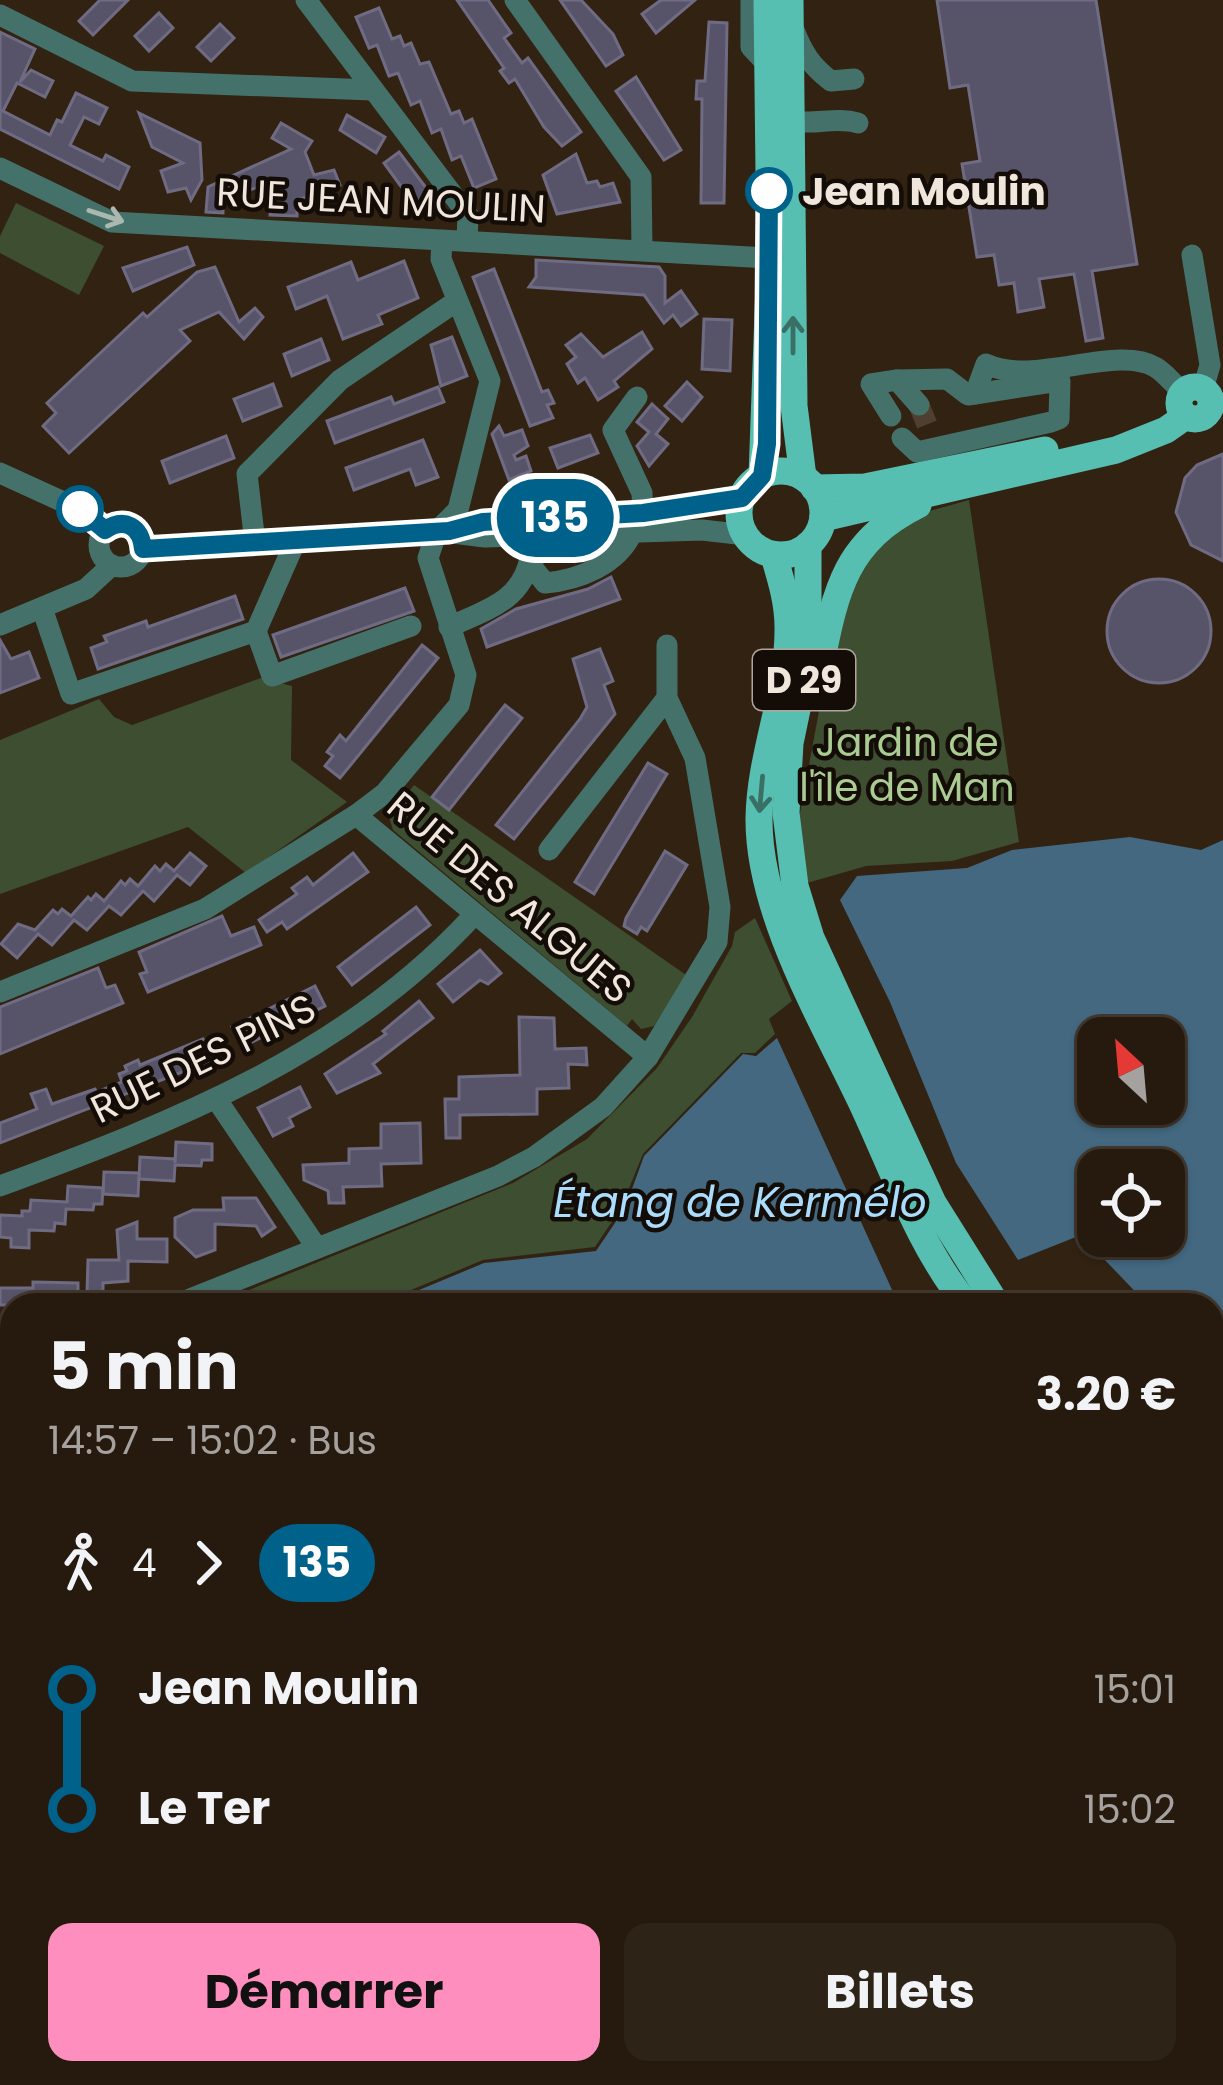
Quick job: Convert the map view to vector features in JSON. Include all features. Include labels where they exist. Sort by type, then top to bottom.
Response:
[{"type":"main road","points":[[762,476],[770,258],[767,0]]},
{"type":"main road","points":[[790,9],[805,123],[793,155],[794,406],[808,482],[823,518]]},
{"type":"main road","points":[[1198,401],[1166,430],[1116,450],[823,518],[808,545],[774,556],[746,535],[739,512],[742,498],[762,476],[789,472],[808,482],[865,487],[1121,431],[1198,401]]},
{"type":"main road","points":[[786,813],[838,586],[878,528],[943,493]]},
{"type":"main road","name":"D 29","points":[[808,545],[808,657],[790,743],[786,813],[795,886],[827,1001]]},
{"type":"main road","name":"D 29","points":[[774,556],[786,598],[788,632],[762,780],[761,855],[786,937],[827,1001],[933,1203],[972,1293]]},
{"type":"street","points":[[306,0],[468,215],[467,241]]},
{"type":"street","points":[[515,0],[641,177],[642,249]]},
{"type":"street","points":[[752,0],[751,46],[768,65]]},
{"type":"street","points":[[790,9],[805,58],[831,81],[854,79]]},
{"type":"street","points":[[0,15],[132,81],[372,90]]},
{"type":"street","points":[[767,98],[805,123],[839,119],[858,123]]},
{"type":"street","name":"RUE JEAN MOULIN","points":[[0,168],[112,221],[770,258]]},
{"type":"street","points":[[356,815],[385,793],[459,705],[466,675],[428,557],[458,510],[490,381],[442,259],[442,241]]},
{"type":"street","points":[[975,394],[986,364],[1024,372],[1126,363],[1151,364],[1198,401],[1210,364],[1192,255]]},
{"type":"street","points":[[255,543],[247,474],[340,380],[457,301]]},
{"type":"street","points":[[891,416],[871,384],[947,379],[968,395],[1113,373],[1126,363]]},
{"type":"street","points":[[897,380],[919,405]]},
{"type":"street","points":[[902,438],[917,452],[1059,419],[1060,381]]},
{"type":"street","points":[[531,541],[538,575],[545,583],[564,581],[610,561],[625,548],[637,523],[642,493],[613,430],[637,397]]},
{"type":"street","points":[[928,427],[944,436],[961,430],[1012,430]]},
{"type":"street","points":[[0,473],[92,514],[105,530]]},
{"type":"street","points":[[443,531],[531,541],[742,498]]},
{"type":"street","points":[[143,549],[443,531],[483,522],[637,523],[746,535]]},
{"type":"street","points":[[0,625],[86,589],[112,566],[131,565],[143,549],[131,525],[117,523],[105,530],[99,549],[112,566]]},
{"type":"street","points":[[296,540],[256,631],[272,676],[411,626]]},
{"type":"street","points":[[449,627],[510,598],[526,576],[531,541]]},
{"type":"street","points":[[42,608],[71,694],[256,631]]},
{"type":"street","points":[[205,1293],[534,1157],[603,1107],[648,1058],[717,942],[720,907],[695,758],[667,698],[667,646]]},
{"type":"street","points":[[548,850],[667,698]]},
{"type":"street","name":"RUE DES ALGUES","points":[[0,992],[205,909],[356,815],[648,1058]]},
{"type":"street","name":"RUE DES PINS","points":[[0,1186],[217,1100],[304,1055],[367,1013],[434,958],[473,916]]},
{"type":"street","points":[[217,1100],[317,1248]]},
{"type":"green space","points":[[16,203],[104,246],[79,295],[0,253],[0,236]]},
{"type":"green space","name":"Jardin de l'île de Man","points":[[969,500],[1019,842],[952,861],[866,866],[807,883],[798,824],[841,593],[852,567],[912,516]]},
{"type":"green space","points":[[261,678],[292,686],[291,760],[347,802],[246,873],[188,827],[0,894],[0,740],[99,699],[114,717],[132,725]]},
{"type":"green space","points":[[414,785],[689,977],[654,1026],[641,1029],[632,1019],[627,1026],[393,830],[389,817]]},
{"type":"green space","points":[[755,918],[792,1001],[769,1019],[775,1034],[755,1053],[741,1053],[643,1154],[621,1208],[595,1247],[483,1260],[404,1293],[242,1293],[513,1183],[587,1139],[657,1068],[692,1017],[732,946],[735,932]]},
{"type":"water","points":[[1130,837],[1201,850],[1223,840],[1223,1293],[1137,1293],[1102,1257],[1185,1257],[1185,1149],[1077,1149],[1077,1237],[1018,1260],[956,1163],[890,1002],[840,900],[857,876],[967,868],[1012,850]]},
{"type":"water","name":"Étang de Kermélo","points":[[777,1038],[894,1293],[412,1293],[484,1263],[596,1251],[625,1208],[644,1156],[743,1054],[756,1056]]},
{"type":"building","points":[[100,0],[128,0],[93,35],[79,21]]},
{"type":"building","points":[[457,0],[488,0],[511,33],[504,38],[522,63],[528,58],[581,132],[562,146],[544,127],[515,79],[509,83],[500,71],[504,68]]},
{"type":"building","points":[[560,0],[581,0],[613,34],[623,55],[606,66]]},
{"type":"building","points":[[661,0],[695,0],[656,33],[642,14]]},
{"type":"building","points":[[937,0],[1096,0],[1137,264],[1092,271],[1103,338],[1086,341],[1074,274],[1039,279],[1044,307],[1018,312],[1014,283],[999,285],[994,255],[977,257],[962,164],[980,161],[968,85],[950,88]]},
{"type":"building","points":[[379,8],[392,39],[400,36],[404,46],[411,43],[420,64],[429,62],[451,114],[459,111],[464,123],[472,119],[496,179],[474,188],[461,156],[452,160],[441,129],[432,133],[420,101],[411,105],[398,73],[389,76],[377,45],[369,48],[356,17]]},
{"type":"building","points":[[159,13],[173,28],[149,51],[135,36]]},
{"type":"building","points":[[709,22],[727,23],[724,203],[701,203],[702,99],[696,99],[697,81],[705,81]]},
{"type":"building","points":[[220,24],[234,38],[211,61],[197,47]]},
{"type":"building","points":[[0,32],[35,49],[20,82],[31,70],[53,81],[45,97],[17,83],[3,111],[50,135],[76,93],[107,108],[99,124],[84,117],[70,145],[129,167],[119,189],[0,129]]},
{"type":"building","points":[[636,77],[681,150],[664,160],[616,91]]},
{"type":"building","points":[[139,113],[200,143],[202,180],[191,200],[186,188],[168,192],[161,171],[183,163],[152,147]]},
{"type":"building","points":[[347,115],[385,137],[376,153],[340,130]]},
{"type":"building","points":[[281,123],[312,141],[305,152],[314,175],[334,170],[340,185],[297,200],[297,216],[270,215],[273,182],[223,199],[223,213],[206,212],[208,187],[291,149],[272,138]]},
{"type":"building","points":[[399,152],[436,201],[420,213],[384,163]]},
{"type":"building","points":[[576,154],[587,183],[597,181],[600,187],[613,183],[620,202],[557,214],[543,175]]},
{"type":"building","points":[[187,247],[194,265],[133,291],[123,268]]},
{"type":"building","points":[[536,260],[659,267],[665,276],[665,303],[681,291],[697,314],[681,326],[673,315],[664,323],[644,295],[529,287],[536,277]]},
{"type":"building","points":[[404,261],[418,298],[378,315],[382,324],[343,339],[327,296],[296,309],[288,287],[351,262],[358,280]]},
{"type":"building","points":[[215,267],[239,322],[255,308],[263,317],[244,339],[219,312],[180,330],[190,341],[69,453],[43,426],[56,413],[47,403],[143,313],[147,317],[197,272]]},
{"type":"building","points":[[494,269],[542,392],[548,390],[554,403],[547,405],[553,418],[530,426],[473,277]]},
{"type":"building","points":[[704,319],[732,320],[730,371],[702,369]]},
{"type":"building","points":[[642,332],[652,349],[614,381],[618,387],[598,400],[585,378],[578,383],[567,364],[576,357],[566,345],[581,334],[603,357]]},
{"type":"building","points":[[452,337],[467,376],[441,386],[431,345]]},
{"type":"building","points":[[321,339],[329,360],[292,376],[284,354]]},
{"type":"building","points":[[687,382],[702,397],[682,421],[665,406]]},
{"type":"building","points":[[273,384],[281,406],[243,421],[234,399]]},
{"type":"building","points":[[438,387],[444,402],[335,443],[327,421],[391,397],[394,404]]},
{"type":"building","points":[[652,404],[668,419],[656,434],[668,444],[649,466],[637,446],[649,432],[637,422]]},
{"type":"building","points":[[499,426],[504,436],[522,430],[528,446],[514,455],[516,460],[526,456],[531,471],[509,480],[492,434]]},
{"type":"building","points":[[590,435],[598,453],[558,468],[550,448]]},
{"type":"building","points":[[226,436],[234,458],[170,483],[162,461]]},
{"type":"building","points":[[423,440],[438,477],[416,485],[410,469],[354,490],[346,468]]},
{"type":"building","points":[[1223,454],[1223,561],[1191,545],[1176,512],[1185,478],[1197,465]]},
{"type":"building","points":[[611,577],[620,599],[487,647],[481,629],[516,609],[588,589]]},
{"type":"building","points":[[1159,579],[1179,583],[1196,594],[1207,611],[1211,631],[1207,651],[1196,668],[1179,679],[1159,683],[1139,679],[1122,668],[1111,651],[1107,631],[1111,611],[1122,594],[1139,583]]},
{"type":"building","points":[[405,588],[414,611],[281,657],[273,635]]},
{"type":"building","points":[[235,596],[243,619],[98,669],[91,648],[107,642],[104,636],[146,621],[148,627]]},
{"type":"building","points":[[0,640],[11,659],[29,652],[39,678],[0,693]]},
{"type":"building","points":[[422,645],[438,658],[340,778],[325,766],[333,756],[327,752],[340,735],[346,741]]},
{"type":"building","points":[[600,649],[613,681],[604,685],[615,714],[514,839],[496,825],[580,719],[587,707],[573,659]]},
{"type":"building","points":[[505,705],[522,718],[449,810],[432,797]]},
{"type":"building","points":[[648,763],[667,774],[594,894],[575,882]]},
{"type":"building","points":[[665,851],[687,865],[647,931],[641,927],[637,934],[624,926],[626,918]]},
{"type":"building","points":[[190,853],[206,866],[190,885],[177,875],[154,901],[143,891],[121,915],[109,906],[87,930],[74,920],[52,945],[38,934],[17,958],[1,944],[18,924],[35,930],[53,910],[58,914],[62,909],[71,916],[88,897],[91,900],[96,894],[104,901],[121,881],[125,885],[130,879],[138,886],[155,866],[160,871],[166,864],[174,871]]},
{"type":"building","points":[[353,853],[368,872],[287,929],[282,922],[267,932],[259,920],[297,894],[292,888],[307,877],[313,885]]},
{"type":"building","points":[[416,907],[430,925],[352,985],[338,967]]},
{"type":"building","points":[[222,916],[231,936],[254,927],[261,945],[148,992],[140,974],[147,972],[139,952]]},
{"type":"building","points":[[480,950],[501,973],[488,984],[480,980],[453,1002],[438,984]]},
{"type":"building","points":[[98,968],[106,988],[115,985],[123,1003],[0,1054],[0,1007]]},
{"type":"building","points":[[315,986],[325,1006],[242,1047],[232,1027]]},
{"type":"building","points":[[419,1001],[433,1018],[373,1064],[380,1073],[337,1093],[325,1074],[386,1034],[383,1031]]},
{"type":"building","points":[[519,1017],[554,1018],[555,1049],[586,1048],[587,1065],[568,1064],[569,1088],[537,1089],[537,1114],[460,1115],[460,1138],[446,1138],[445,1099],[459,1099],[459,1077],[520,1075]]},
{"type":"building","points":[[203,1039],[213,1060],[0,1143],[0,1123],[37,1109],[31,1094],[46,1089],[52,1104],[97,1092],[122,1082],[119,1074],[127,1071],[125,1066],[138,1060],[140,1065]]},
{"type":"building","points":[[300,1087],[310,1107],[289,1118],[293,1126],[273,1136],[258,1108]]},
{"type":"building","points":[[420,1123],[421,1163],[381,1164],[382,1186],[343,1187],[344,1203],[329,1203],[328,1191],[304,1180],[303,1165],[349,1163],[349,1149],[381,1148],[381,1124]]},
{"type":"building","points":[[176,1142],[212,1144],[212,1160],[202,1160],[201,1166],[175,1165],[174,1181],[139,1179],[140,1157],[175,1159],[175,1163]]},
{"type":"building","points":[[104,1172],[139,1173],[138,1196],[103,1194]]},
{"type":"building","points":[[68,1186],[103,1188],[102,1204],[94,1204],[93,1210],[66,1209],[65,1224],[55,1223],[54,1231],[29,1230],[29,1248],[11,1247],[11,1238],[0,1237],[0,1215],[22,1216],[22,1211],[30,1211],[31,1200],[67,1202]]},
{"type":"building","points":[[223,1198],[256,1198],[275,1227],[262,1236],[256,1226],[215,1224],[215,1250],[196,1257],[175,1237],[175,1218],[193,1210],[224,1210]]},
{"type":"building","points":[[137,1222],[137,1239],[167,1239],[167,1262],[128,1261],[128,1281],[103,1283],[103,1292],[87,1292],[88,1260],[119,1260],[117,1230]]},
{"type":"building","points":[[33,1282],[78,1283],[78,1293],[0,1293],[0,1288],[33,1288]]},
{"type":"tunnel","points":[[919,405],[928,427]]},
{"type":"bus line","name":"135","points":[[80,509],[92,514],[105,530],[117,523],[131,525],[143,549],[449,531],[483,522],[700,508],[742,498],[762,476],[767,444],[769,191]]},
{"type":"place","name":"Jean Moulin","points":[[769,191]]}]
